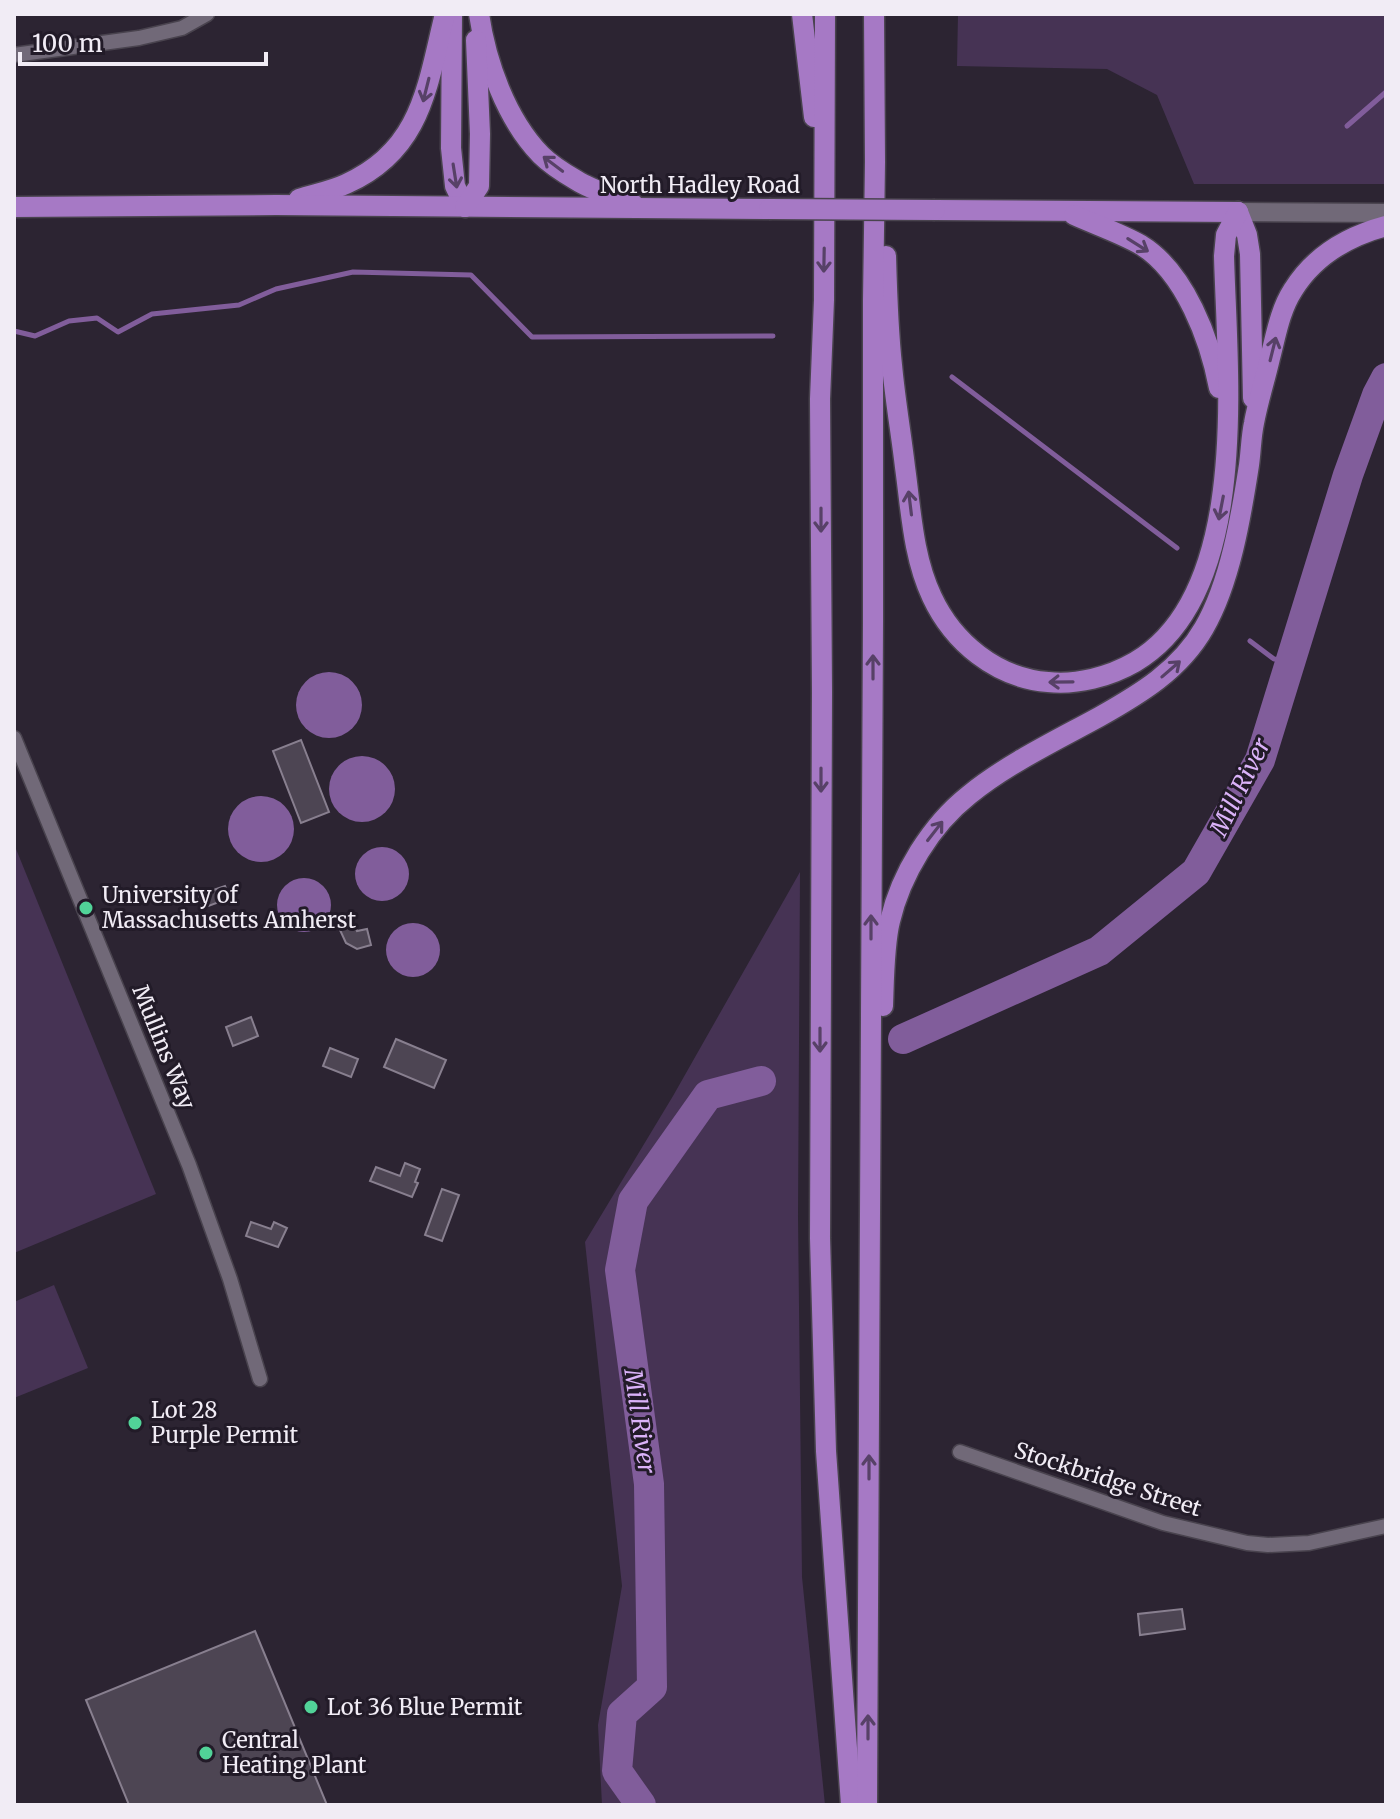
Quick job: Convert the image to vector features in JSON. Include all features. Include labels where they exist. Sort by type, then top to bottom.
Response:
[{"type":"main road","points":[[276,205],[354,180],[382,162],[400,142],[413,124],[422,103],[445,14]]},
{"type":"main road","points":[[452,14],[451,148],[455,186],[465,207]]},
{"type":"main road","points":[[465,207],[479,186],[478,14]]},
{"type":"main road","points":[[478,14],[485,45],[503,94],[518,123],[542,156],[588,187],[648,209]]},
{"type":"main road","points":[[802,14],[824,182]]},
{"type":"main road","points":[[825,14],[824,300],[820,399],[820,1238],[826,1451],[851,1805]]},
{"type":"main road","points":[[867,1805],[874,14]]},
{"type":"main road","points":[[882,14],[889,328],[912,521],[930,594],[952,631],[994,666],[1041,682],[1073,682],[1106,675],[1149,653],[1178,624],[1192,599],[1204,571],[1222,506],[1227,464],[1224,256],[1226,235],[1238,212]]},
{"type":"main road","name":"North Hadley Road","points":[[14,207],[276,205],[1386,213]]},
{"type":"main road","points":[[1068,212],[1143,246],[1173,277],[1204,334],[1217,375],[1228,431]]},
{"type":"main road","points":[[1238,212],[1250,254],[1254,424]]},
{"type":"main road","points":[[869,1317],[889,925],[904,881],[930,837],[969,795],[1032,754],[1146,689],[1192,647],[1220,595],[1237,532],[1254,424],[1285,306],[1293,289],[1311,267],[1334,248],[1386,226]]},
{"type":"street","points":[[14,55],[139,38],[182,28],[207,14]]},
{"type":"street","name":"Mullins Way","points":[[14,738],[189,1165],[230,1279],[260,1379]]},
{"type":"street","name":"Stockbridge Street","points":[[960,1452],[1163,1523],[1247,1543],[1309,1543],[1386,1526]]},
{"type":"shaded area","points":[[958,14],[1386,14],[1386,184],[1194,184],[1157,95],[1107,69],[957,66]]},
{"type":"shaded area","points":[[329,672],[342,675],[352,682],[359,692],[362,705],[359,718],[352,728],[342,735],[329,738],[316,735],[306,728],[299,718],[296,705],[299,692],[306,682],[316,675]]},
{"type":"shaded area","points":[[362,756],[375,759],[385,766],[392,776],[395,789],[392,802],[385,812],[375,819],[362,822],[349,819],[339,812],[332,802],[329,789],[332,776],[339,766],[349,759]]},
{"type":"shaded area","points":[[261,796],[274,799],[284,806],[291,816],[294,829],[291,842],[284,852],[274,859],[261,862],[248,859],[238,852],[231,842],[228,829],[231,816],[238,806],[248,799]]},
{"type":"shaded area","points":[[14,844],[156,1194],[14,1253]]},
{"type":"shaded area","points":[[382,847],[401,855],[409,874],[401,893],[382,901],[363,893],[355,874],[363,855]]},
{"type":"shaded area","points":[[800,872],[798,1216],[802,1577],[825,1805],[602,1805],[598,1725],[622,1586],[585,1242],[673,1096]]},
{"type":"shaded area","points":[[304,878],[323,886],[331,905],[323,924],[304,932],[285,924],[277,905],[285,886]]},
{"type":"shaded area","points":[[413,923],[432,931],[440,950],[432,969],[413,977],[394,969],[386,950],[394,931]]},
{"type":"shaded area","points":[[54,1285],[88,1368],[14,1398],[14,1302]]},
{"type":"building","points":[[301,740],[329,812],[301,823],[273,751]]},
{"type":"building","points":[[225,886],[230,898],[203,908],[199,895]]},
{"type":"building","points":[[354,924],[357,931],[367,929],[371,945],[357,949],[346,943],[340,930]]},
{"type":"building","points":[[251,1017],[258,1036],[233,1046],[226,1027]]},
{"type":"building","points":[[396,1039],[446,1060],[434,1088],[384,1067]]},
{"type":"building","points":[[330,1048],[358,1059],[351,1077],[323,1066]]},
{"type":"building","points":[[405,1163],[420,1169],[412,1197],[370,1181],[376,1167],[400,1176]]},
{"type":"building","points":[[442,1189],[459,1195],[442,1241],[425,1235]]},
{"type":"building","points":[[251,1222],[271,1229],[274,1222],[287,1228],[278,1247],[246,1236]]},
{"type":"building","points":[[1182,1609],[1185,1629],[1140,1635],[1138,1614]]},
{"type":"building","name":"Central Heating Plant","points":[[255,1631],[327,1805],[129,1805],[86,1700]]},
{"type":"waterway","points":[[1347,126],[1386,92]]},
{"type":"waterway","points":[[14,331],[35,336],[69,321],[97,318],[118,332],[152,314],[239,305],[276,289],[353,272],[471,275],[532,337],[773,336]]},
{"type":"waterway","points":[[952,377],[1177,548]]},
{"type":"waterway","name":"Mill River","points":[[903,1039],[1099,951],[1196,872],[1260,760],[1348,475],[1386,378]]},
{"type":"waterway","points":[[1250,641],[1274,659],[1291,660]]},
{"type":"waterway","name":"Mill River","points":[[641,1805],[617,1771],[622,1714],[652,1687],[649,1484],[620,1270],[633,1201],[708,1095],[761,1081]]},
{"type":"place","name":"University of Massachusetts Amherst","points":[[86,908]]},
{"type":"place","name":"Lot 28 Purple Permit","points":[[135,1423]]},
{"type":"place","name":"Lot 36 Blue Permit","points":[[311,1707]]},
{"type":"place","name":"Central Heating Plant","points":[[206,1753]]}]
